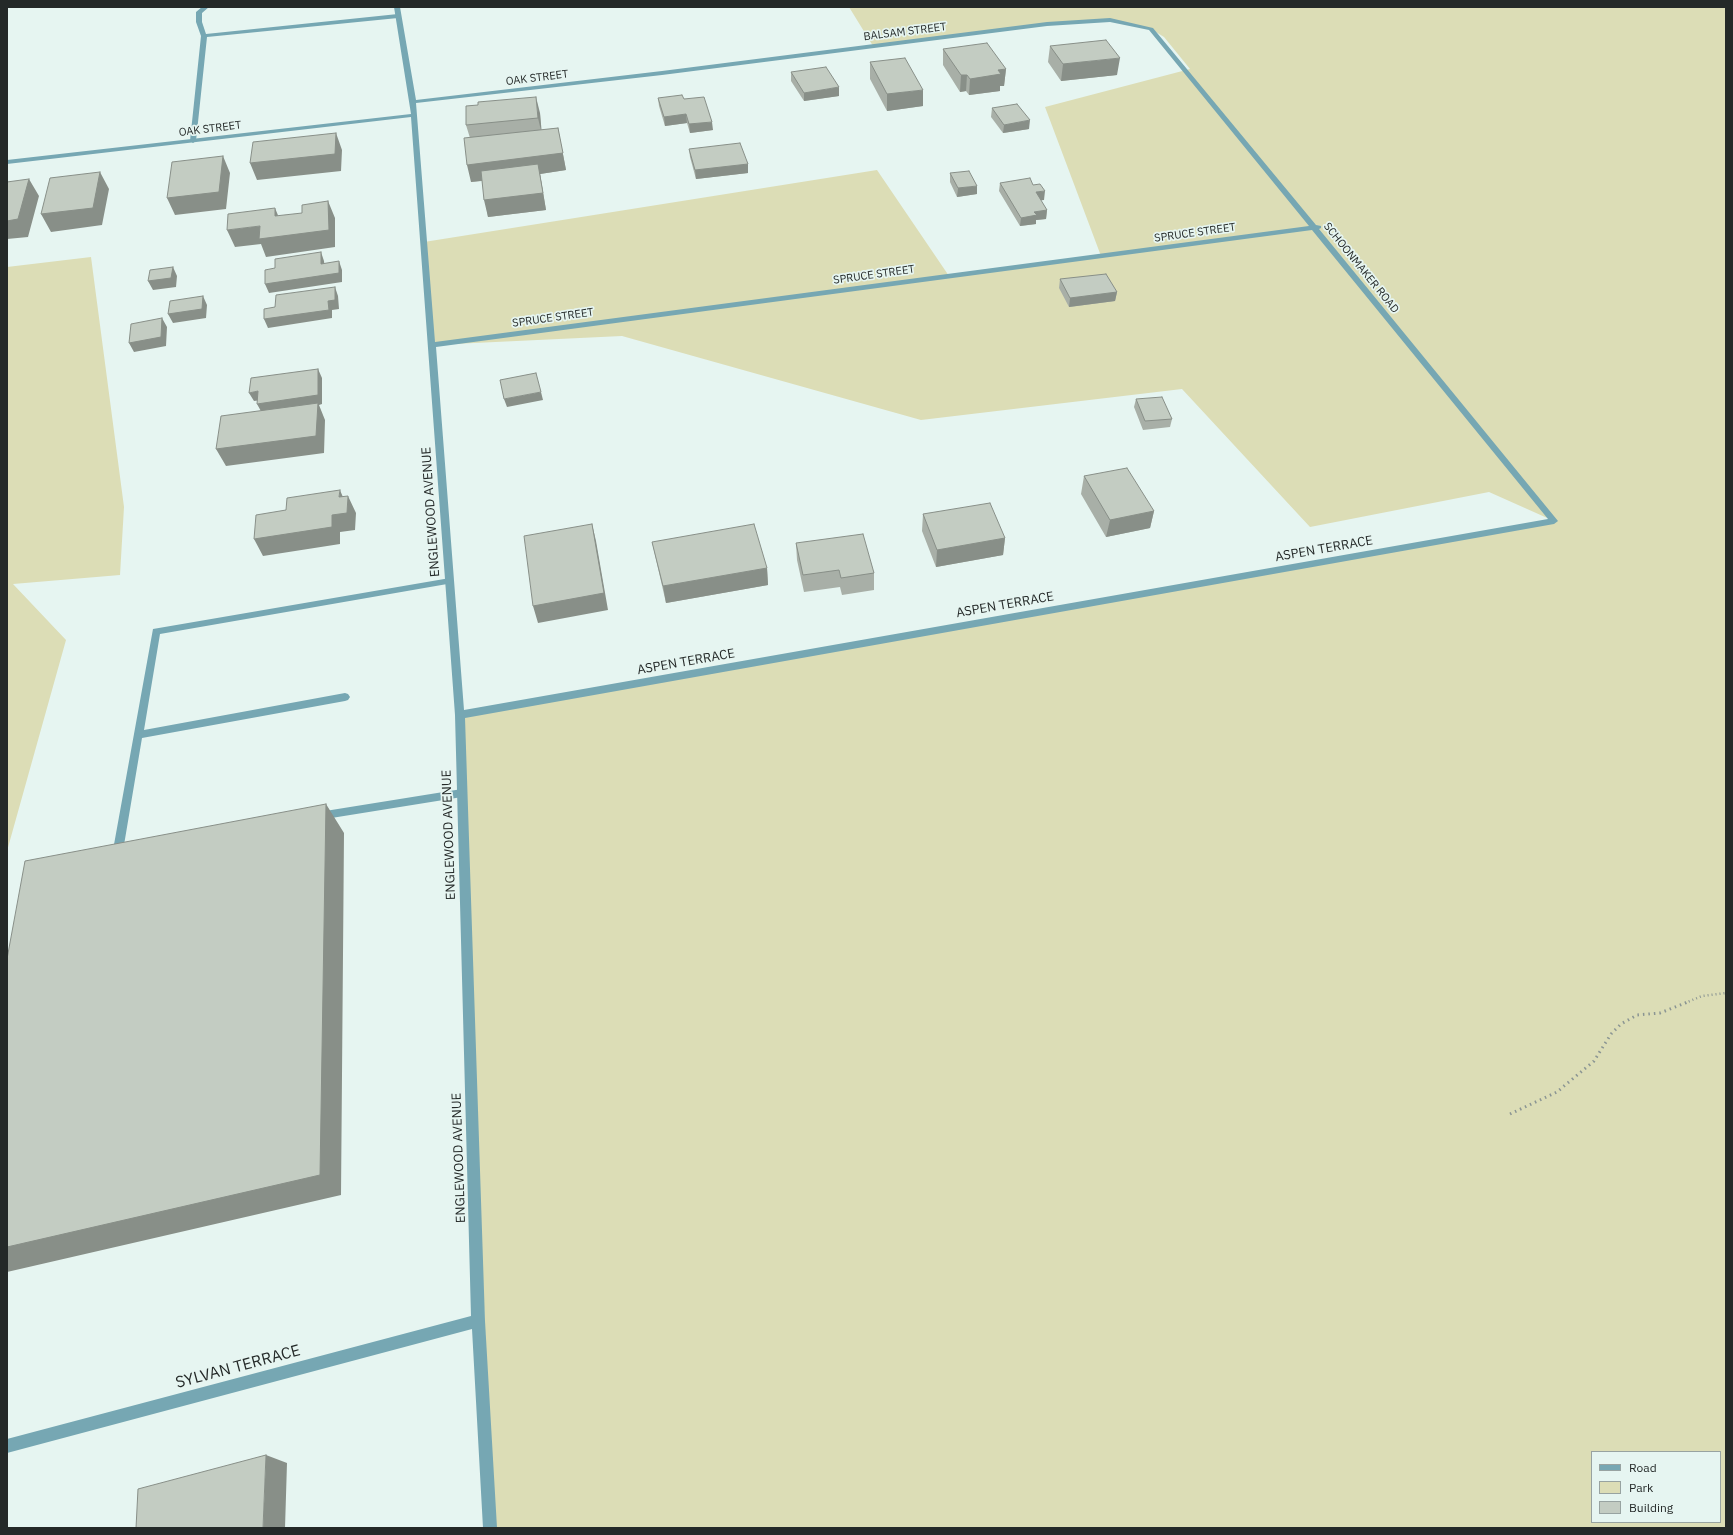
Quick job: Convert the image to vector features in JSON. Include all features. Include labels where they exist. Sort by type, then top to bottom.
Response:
[{"type":"street","points":[[193,141],[204,36],[199,22],[199,12],[206,7]]},
{"type":"street","name":"ENGLEWOOD AVENUE","points":[[397,7],[414,102],[460,715],[478,1321],[490,1528]]},
{"type":"street","points":[[204,36],[398,16]]},
{"type":"street","name":"BALSAM STREET","points":[[662,73],[1047,24],[1110,20],[1128,22],[1151,29]]},
{"type":"street","name":"SCHOONMAKER ROAD","points":[[1151,29],[1316,228],[1554,521]]},
{"type":"street","name":"OAK STREET","points":[[414,102],[662,73]]},
{"type":"street","name":"OAK STREET","points":[[7,162],[414,115]]},
{"type":"street","name":"SPRUCE STREET","points":[[432,345],[1316,228]]},
{"type":"street","name":"ASPEN TERRACE","points":[[460,715],[1554,521]]},
{"type":"street","points":[[134,847],[118,850],[156,631],[450,581]]},
{"type":"street","points":[[138,735],[345,697]]},
{"type":"street","points":[[306,819],[462,793]]},
{"type":"street","name":"SYLVAN TERRACE","points":[[7,1446],[478,1321]]},
{"type":"path","points":[[1510,1114],[1557,1092],[1594,1061],[1611,1034],[1621,1024],[1637,1015],[1660,1013],[1702,996],[1726,993]]},
{"type":"green space","points":[[849,7],[1726,7],[1726,1528],[493,1528],[460,715],[1554,521],[1489,492],[1310,527],[1182,389],[921,420],[622,336],[432,345],[424,242],[877,170],[949,276],[1101,256],[1045,107],[1190,69],[1164,37],[1151,29],[1110,20],[1047,24],[873,46]]},
{"type":"green space","points":[[91,257],[124,507],[120,575],[13,584],[66,640],[7,851],[7,267]]},
{"type":"building","points":[[1106,40],[1120,58],[1063,64],[1050,46]]},
{"type":"building","points":[[987,43],[1006,69],[998,70],[1001,74],[970,79],[967,75],[961,75],[943,49]]},
{"type":"building","points":[[905,58],[923,90],[887,94],[870,62]]},
{"type":"building","points":[[826,67],[839,87],[804,93],[791,72]]},
{"type":"building","points":[[682,95],[684,99],[704,97],[712,122],[689,124],[686,114],[664,117],[658,98]]},
{"type":"building","points":[[536,97],[538,118],[466,125],[466,106],[478,105],[478,102]]},
{"type":"building","points":[[1017,104],[1030,120],[1004,125],[992,108]]},
{"type":"building","points":[[558,128],[563,153],[467,165],[464,138]]},
{"type":"building","points":[[336,133],[335,154],[250,163],[253,142]]},
{"type":"building","points":[[740,143],[748,164],[695,170],[689,149]]},
{"type":"building","points":[[223,156],[219,192],[167,198],[172,162]]},
{"type":"building","points":[[538,164],[543,193],[484,200],[481,171]]},
{"type":"building","points":[[969,171],[977,186],[958,188],[950,173]]},
{"type":"building","points":[[100,172],[93,208],[41,214],[50,178]]},
{"type":"building","points":[[1030,178],[1033,185],[1040,184],[1045,191],[1036,192],[1047,210],[1034,212],[1037,215],[1021,218],[1000,183]]},
{"type":"building","points":[[29,179],[18,219],[7,221],[7,182]]},
{"type":"building","points":[[328,201],[329,230],[259,239],[260,226],[227,230],[228,214],[275,208],[275,216],[302,213],[302,205]]},
{"type":"building","points":[[321,252],[321,264],[339,261],[339,273],[265,284],[265,270],[275,268],[275,259]]},
{"type":"building","points":[[173,267],[171,278],[148,281],[150,270]]},
{"type":"building","points":[[1106,274],[1117,292],[1070,298],[1060,279]]},
{"type":"building","points":[[335,287],[335,300],[328,301],[329,310],[264,319],[264,309],[275,307],[276,295]]},
{"type":"building","points":[[203,296],[202,309],[168,314],[170,301]]},
{"type":"building","points":[[162,318],[161,337],[129,343],[131,324]]},
{"type":"building","points":[[318,369],[318,395],[257,404],[258,391],[249,393],[251,378]]},
{"type":"building","points":[[536,373],[541,392],[504,399],[500,380]]},
{"type":"building","points":[[1162,397],[1172,419],[1145,421],[1136,399]]},
{"type":"building","points":[[318,403],[316,436],[216,449],[221,416]]},
{"type":"building","points":[[1127,468],[1154,511],[1110,520],[1084,476]]},
{"type":"building","points":[[340,490],[339,497],[348,496],[347,513],[332,515],[332,527],[254,539],[256,515],[286,510],[287,498]]},
{"type":"building","points":[[990,503],[1005,538],[937,550],[923,514]]},
{"type":"building","points":[[592,524],[604,593],[533,606],[524,536]]},
{"type":"building","points":[[754,524],[767,568],[663,586],[652,542]]},
{"type":"building","points":[[863,534],[874,573],[841,578],[839,570],[803,575],[796,543]]},
{"type":"building","points":[[326,804],[320,1175],[7,1247],[7,959],[25,861]]},
{"type":"building","points":[[266,1455],[263,1528],[136,1528],[138,1489]]}]
